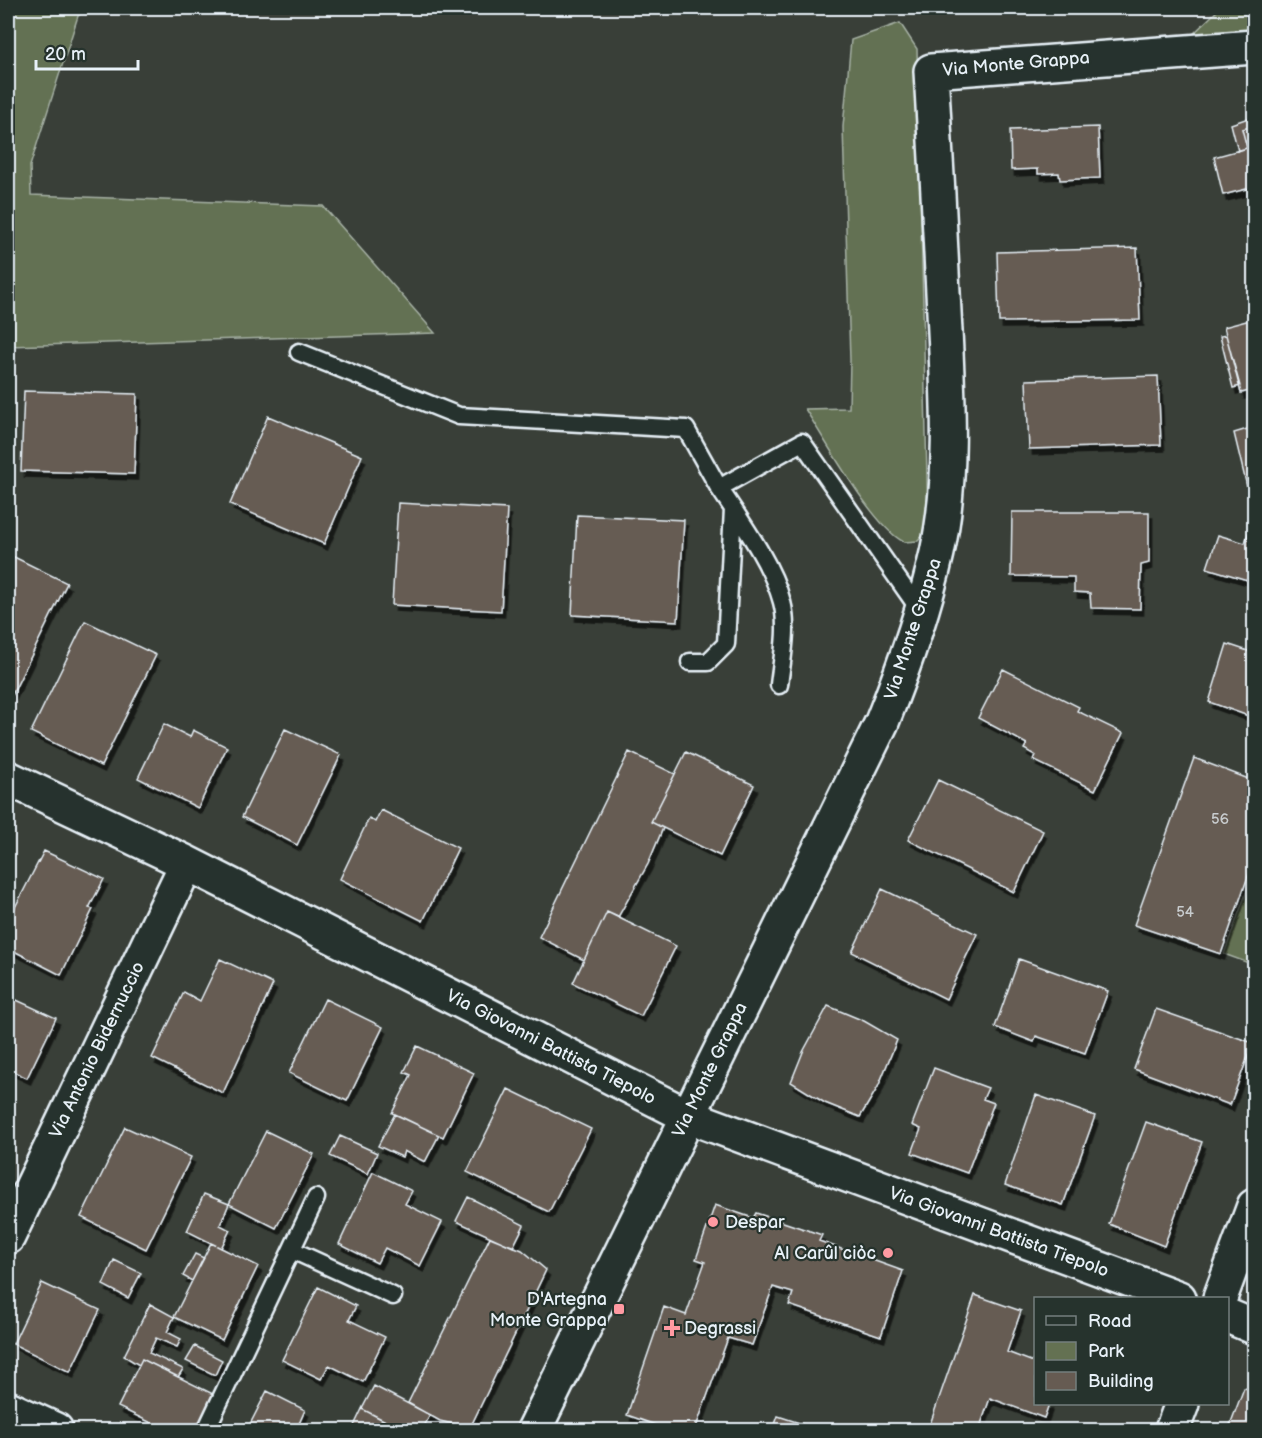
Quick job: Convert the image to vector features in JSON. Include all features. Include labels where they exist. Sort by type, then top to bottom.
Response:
[{"type":"street","name":"Via Monte Grappa","points":[[534,1431],[882,722],[903,669],[921,612],[937,552],[947,463],[947,367],[932,71],[1254,47]]},
{"type":"street","name":"Via Giovanni Battista Tiepolo","points":[[8,778],[187,863],[688,1116],[1174,1297]]},
{"type":"street","name":"Via Antonio Bidernuccio","points":[[8,1237],[187,863]]},
{"type":"street","points":[[1221,1297],[1254,1206]]},
{"type":"street","points":[[1229,1317],[1254,1327]]},
{"type":"street","points":[[1172,1431],[1182,1405]]},
{"type":"street","points":[[8,1408],[56,1431]]},
{"type":"lane","points":[[300,352],[459,416],[686,429],[719,488],[754,543],[782,603],[785,642],[779,686]]},
{"type":"lane","points":[[719,488],[802,442],[921,612]]},
{"type":"lane","points":[[690,662],[708,662],[726,644],[733,509]]},
{"type":"lane","points":[[206,1431],[316,1198]]},
{"type":"lane","points":[[292,1250],[393,1296]]},
{"type":"green space","points":[[8,8],[88,8],[78,16],[30,166],[31,195],[323,206],[435,333],[8,346]]},
{"type":"green space","points":[[1220,8],[1254,8],[1254,35],[1188,39]]},
{"type":"green space","points":[[900,23],[917,49],[928,520],[924,534],[918,541],[904,542],[878,519],[865,502],[805,409],[849,408],[850,360],[843,127],[851,40]]},
{"type":"green space","points":[[1254,871],[1254,965],[1224,954]]},
{"type":"building","points":[[1254,116],[1254,126],[1242,129],[1247,148],[1238,151],[1231,124]]},
{"type":"building","points":[[1254,126],[1254,187],[1223,195],[1214,157],[1247,148],[1242,129]]},
{"type":"building","points":[[1098,127],[1100,178],[1060,180],[1059,173],[1038,174],[1038,169],[1011,170],[1010,130]]},
{"type":"building","points":[[1137,248],[1140,320],[999,322],[997,252]]},
{"type":"building","points":[[1254,319],[1254,390],[1241,393],[1224,327]]},
{"type":"building","points":[[1226,335],[1240,386],[1233,388],[1220,336]]},
{"type":"building","points":[[1158,376],[1161,445],[1029,449],[1026,380]]},
{"type":"building","points":[[24,391],[137,394],[134,474],[21,471]]},
{"type":"building","points":[[268,416],[362,456],[324,544],[230,504]]},
{"type":"building","points":[[1254,427],[1254,493],[1249,495],[1234,433]]},
{"type":"building","points":[[398,503],[507,509],[501,611],[392,605]]},
{"type":"building","points":[[1012,512],[1149,512],[1149,563],[1141,565],[1140,609],[1091,608],[1090,593],[1074,592],[1074,577],[1011,576]]},
{"type":"building","points":[[577,515],[684,520],[678,621],[572,615]]},
{"type":"building","points":[[1251,525],[1254,526],[1254,582],[1207,568],[1218,535],[1245,543]]},
{"type":"building","points":[[8,554],[67,583],[12,695],[8,693]]},
{"type":"building","points":[[85,621],[156,655],[101,766],[31,732]]},
{"type":"building","points":[[1227,644],[1254,653],[1254,718],[1209,702]]},
{"type":"building","points":[[1003,669],[1079,707],[1077,711],[1123,733],[1095,790],[1033,760],[1035,755],[1024,749],[1027,744],[978,718]]},
{"type":"building","points":[[164,724],[190,737],[193,730],[227,747],[198,808],[138,778]]},
{"type":"building","points":[[285,729],[341,755],[297,845],[242,817]]},
{"type":"building","points":[[629,752],[675,774],[651,822],[663,828],[648,864],[618,917],[607,912],[584,960],[539,937]]},
{"type":"building","points":[[686,752],[754,785],[720,856],[651,822]]},
{"type":"building","points":[[1194,758],[1254,781],[1254,859],[1221,954],[1134,925]]},
{"type":"building","points":[[938,780],[1043,831],[1014,892],[908,840]]},
{"type":"building","points":[[381,810],[458,848],[423,921],[340,879],[369,818],[375,822]]},
{"type":"building","points":[[44,851],[104,879],[89,908],[93,909],[61,975],[8,948],[8,921]]},
{"type":"building","points":[[882,889],[977,934],[946,999],[852,952]]},
{"type":"building","points":[[607,912],[676,946],[641,1016],[573,983]]},
{"type":"building","points":[[220,959],[273,984],[223,1093],[152,1058],[184,992],[200,1001]]},
{"type":"building","points":[[1019,959],[1108,991],[1085,1053],[1036,1036],[1034,1042],[995,1027]]},
{"type":"building","points":[[10,997],[56,1018],[27,1078],[8,1069],[8,1003]]},
{"type":"building","points":[[325,999],[383,1027],[347,1101],[289,1073]]},
{"type":"building","points":[[828,1006],[864,1021],[897,1040],[878,1087],[860,1117],[825,1103],[791,1082],[803,1052]]},
{"type":"building","points":[[1156,1009],[1253,1043],[1230,1105],[1134,1069]]},
{"type":"building","points":[[417,1046],[474,1073],[443,1137],[392,1113],[411,1075],[404,1072]]},
{"type":"building","points":[[934,1068],[988,1088],[983,1099],[994,1103],[967,1173],[912,1153],[921,1129],[912,1125]]},
{"type":"building","points":[[508,1089],[591,1129],[549,1212],[467,1172]]},
{"type":"building","points":[[1036,1095],[1095,1116],[1063,1205],[1005,1185]]},
{"type":"building","points":[[395,1114],[439,1135],[425,1162],[404,1151],[402,1157],[378,1146]]},
{"type":"building","points":[[1146,1122],[1202,1142],[1164,1246],[1109,1224]]},
{"type":"building","points":[[125,1127],[191,1157],[146,1249],[81,1217]]},
{"type":"building","points":[[266,1131],[314,1154],[276,1228],[229,1204]]},
{"type":"building","points":[[340,1136],[377,1153],[368,1174],[330,1156]]},
{"type":"building","points":[[373,1172],[412,1191],[405,1204],[442,1222],[420,1266],[385,1248],[377,1263],[339,1244]]},
{"type":"building","points":[[204,1194],[229,1204],[220,1225],[230,1230],[221,1248],[187,1231]]},
{"type":"building","points":[[468,1197],[524,1225],[513,1247],[456,1221]]},
{"type":"building","points":[[715,1205],[753,1218],[756,1213],[822,1235],[819,1241],[903,1271],[881,1336],[789,1305],[793,1293],[773,1287],[752,1345],[728,1338],[695,1430],[670,1430],[627,1415],[664,1307],[686,1315],[705,1262],[696,1259]]},
{"type":"building","points":[[490,1237],[522,1250],[546,1270],[470,1428],[440,1421],[408,1403]]},
{"type":"building","points":[[211,1243],[258,1266],[222,1340],[174,1317]]},
{"type":"building","points":[[195,1254],[204,1258],[192,1281],[183,1276]]},
{"type":"building","points":[[114,1260],[141,1273],[128,1298],[103,1285]]},
{"type":"building","points":[[42,1283],[100,1310],[70,1372],[13,1344]]},
{"type":"building","points":[[318,1287],[356,1306],[349,1320],[385,1337],[363,1382],[329,1365],[321,1379],[282,1360]]},
{"type":"building","points":[[975,1295],[1021,1311],[1007,1352],[1034,1362],[1034,1405],[1049,1405],[1044,1418],[990,1398],[979,1430],[928,1430]]},
{"type":"building","points":[[150,1304],[174,1317],[167,1332],[181,1339],[177,1347],[156,1338],[149,1353],[183,1369],[178,1377],[142,1359],[139,1365],[124,1356]]},
{"type":"building","points":[[195,1346],[222,1360],[215,1375],[186,1361]]},
{"type":"building","points":[[142,1359],[215,1395],[198,1430],[166,1430],[118,1407]]},
{"type":"building","points":[[374,1386],[430,1415],[422,1430],[402,1430],[362,1409]]},
{"type":"building","points":[[1244,1388],[1254,1390],[1254,1430],[1225,1430],[1230,1425]]},
{"type":"building","points":[[267,1391],[305,1410],[298,1426],[308,1430],[247,1430]]},
{"type":"building","points":[[362,1409],[384,1420],[378,1430],[352,1430]]},
{"type":"building","points":[[778,1416],[821,1430],[773,1430]]},
{"type":"place","name":"Despar","points":[[713,1222]]},
{"type":"place","name":"Al Carûl ciòc","points":[[888,1253]]},
{"type":"place","name":"D'Artegna Monte Grappa","points":[[619,1309]]},
{"type":"place","name":"Degrassi","points":[[672,1328]]}]
